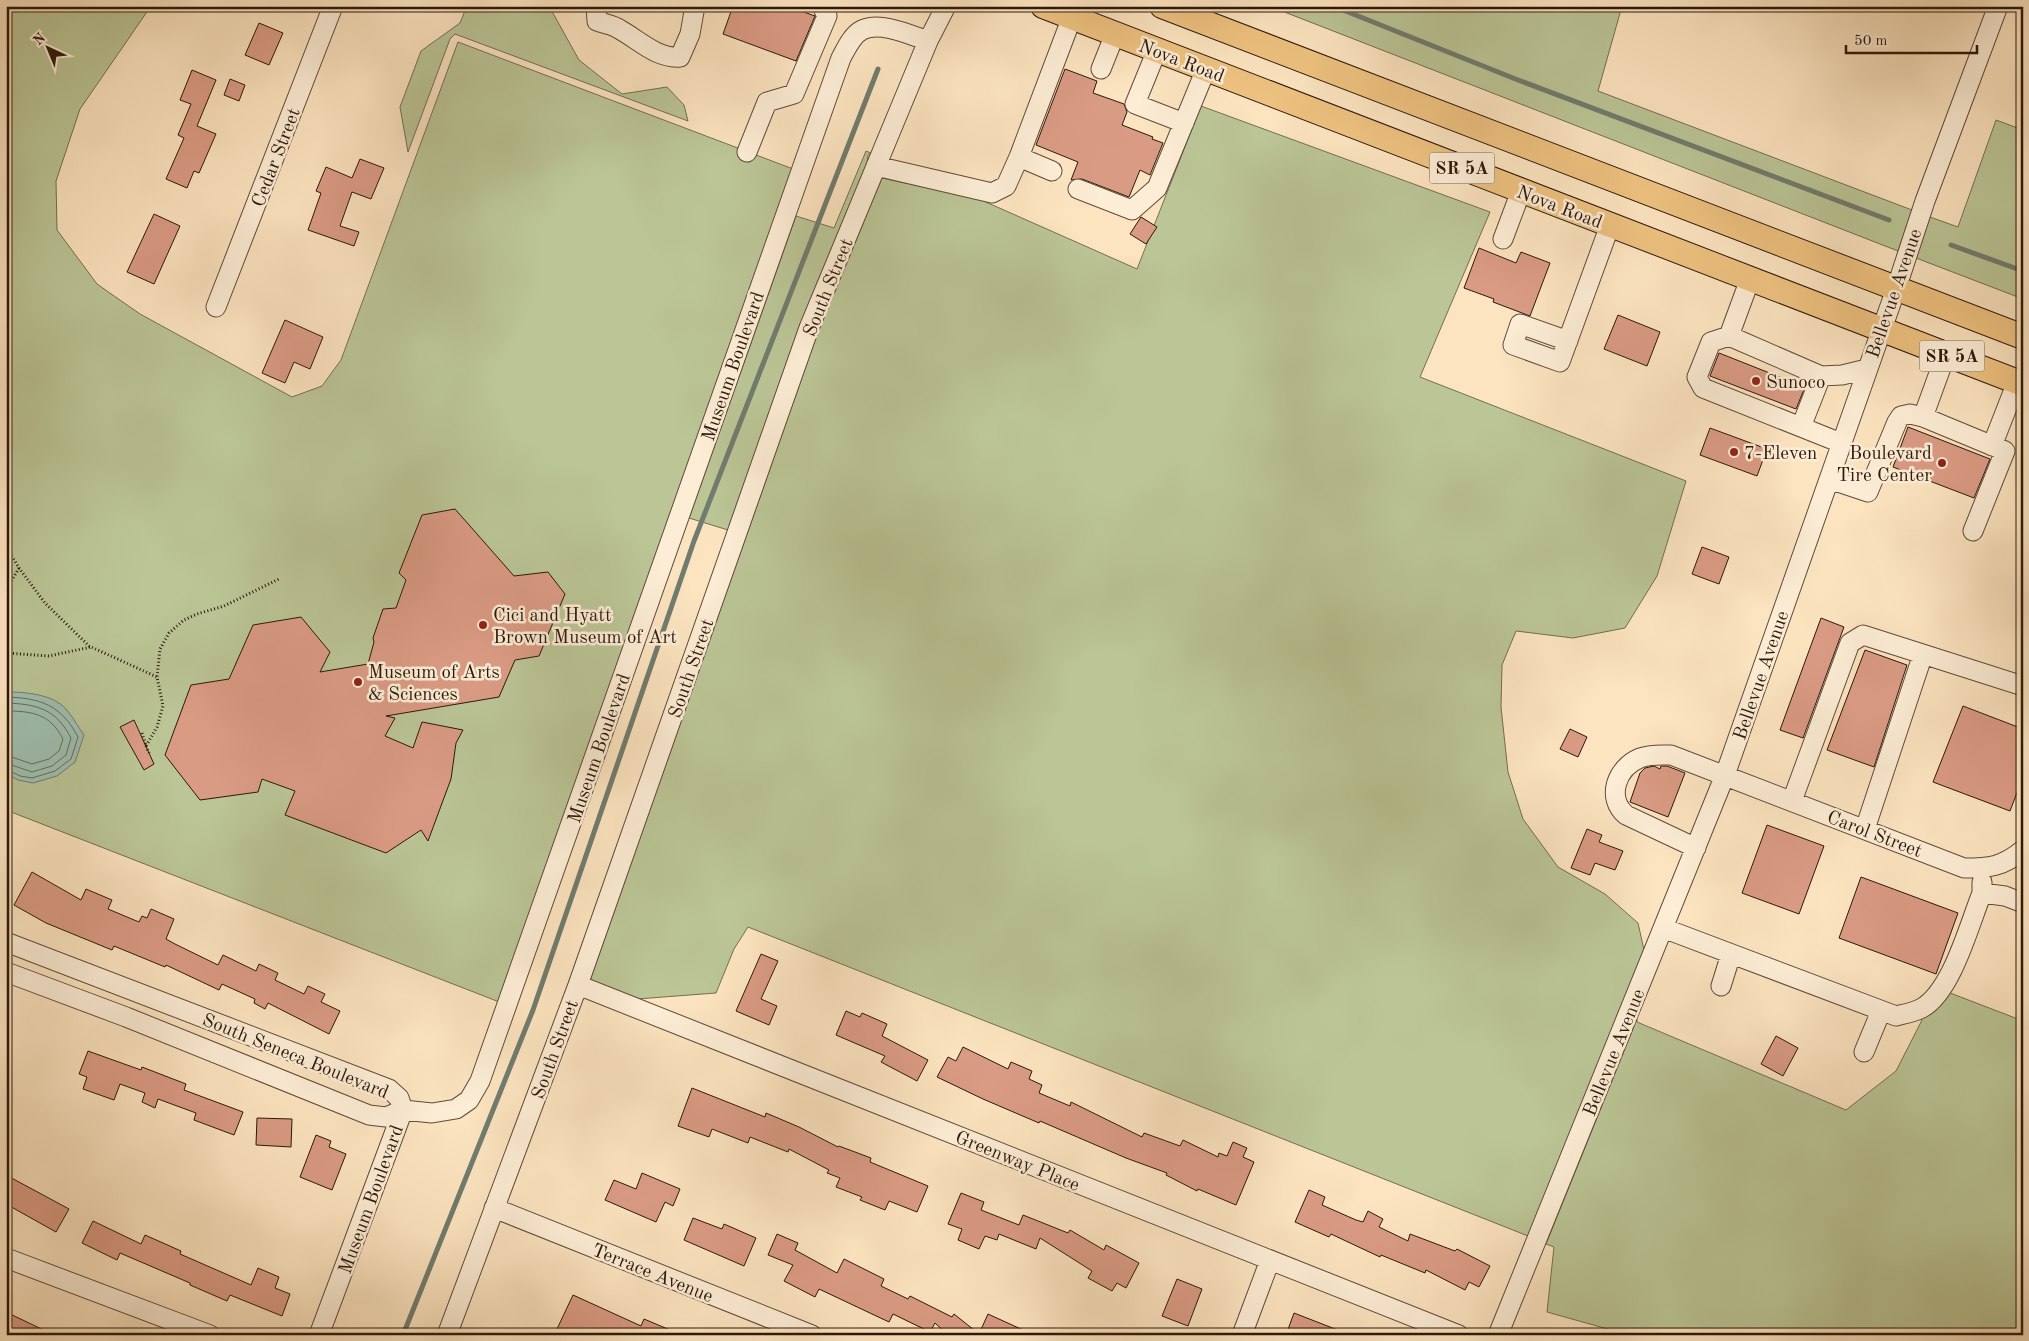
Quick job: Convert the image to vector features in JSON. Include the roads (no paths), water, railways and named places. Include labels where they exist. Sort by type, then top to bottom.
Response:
[{"type":"main road","name":"Nova Road","points":[[1043,6],[1881,329]]},
{"type":"main road","name":"SR 5A","points":[[1162,6],[2023,337]]},
{"type":"main road","name":"SR 5A","points":[[1881,329],[2020,383]]},
{"type":"street","points":[[596,6],[597,21],[618,28],[656,52],[671,58],[680,56],[688,38],[695,6]]},
{"type":"street","points":[[682,6],[688,38]]},
{"type":"street","points":[[747,152],[766,102],[794,94],[826,16],[822,6]]},
{"type":"street","name":"South Street","points":[[447,1335],[578,985],[810,328],[928,41],[946,6]]},
{"type":"street","name":"Bellevue Avenue","points":[[1498,1335],[1725,775],[1896,289],[1925,201],[1998,6]]},
{"type":"street","name":"Cedar Street","points":[[216,307],[329,7]]},
{"type":"street","points":[[876,166],[992,193],[1006,186],[1019,157],[1072,17]]},
{"type":"street","name":"Museum Boulevard","points":[[319,1335],[403,1110],[432,1113],[456,1109],[469,1100],[480,1081],[841,58],[851,41],[862,30],[884,27],[928,41]]},
{"type":"street","points":[[1101,69],[1115,34]]},
{"type":"street","points":[[813,48],[841,58]]},
{"type":"street","points":[[1156,50],[1135,104],[1184,123]]},
{"type":"street","points":[[1078,189],[1132,210],[1157,188],[1206,69]]},
{"type":"street","points":[[1019,157],[1052,171]]},
{"type":"street","points":[[1503,239],[1521,191]]},
{"type":"street","points":[[1568,340],[1610,225]]},
{"type":"street","points":[[1728,336],[1750,279]]},
{"type":"street","points":[[1841,443],[1703,388],[1697,377],[1711,342],[1728,336],[1821,376],[1842,375],[1867,369]]},
{"type":"street","points":[[1923,417],[1946,354]]},
{"type":"street","points":[[1801,427],[1821,376]]},
{"type":"street","points":[[1992,446],[2020,383]]},
{"type":"street","points":[[1829,479],[1868,492],[1901,416],[1910,414],[1923,417],[2005,451],[1973,531]]},
{"type":"street","points":[[1792,801],[1850,643],[1863,635],[2023,686]]},
{"type":"street","points":[[1865,829],[1923,654]]},
{"type":"street","name":"Carol Street","points":[[1696,848],[1626,815],[1618,808],[1614,793],[1619,776],[1626,767],[1639,759],[1654,755],[1671,755],[1964,868],[1982,868],[2008,863],[2023,850]]},
{"type":"street","points":[[1663,928],[1896,1016],[1922,1008],[1943,988],[1951,973],[1982,893],[1982,868]]},
{"type":"street","points":[[1982,893],[2005,896],[2023,903]]},
{"type":"street","name":"South Seneca Boulevard","points":[[6,942],[389,1088],[399,1098],[403,1110],[386,1117],[369,1115],[126,1017],[6,972]]},
{"type":"street","points":[[1721,986],[1731,954]]},
{"type":"street","name":"Greenway Place","points":[[578,985],[1459,1335]]},
{"type":"street","points":[[126,1017],[136,992]]},
{"type":"street","points":[[1864,1052],[1881,1011]]},
{"type":"street","name":"Terrace Avenue","points":[[494,1208],[812,1335]]},
{"type":"street","points":[[6,1258],[210,1335]]},
{"type":"street","points":[[1242,1335],[1270,1260]]},
{"type":"water","points":[[6,692],[30,693],[46,697],[54,700],[66,709],[84,735],[75,762],[57,776],[33,783],[18,780],[6,773]]},
{"type":"waterway","points":[[1333,6],[1518,80],[1889,220]]},
{"type":"waterway","points":[[403,1335],[533,1010],[694,541],[878,69]]},
{"type":"waterway","points":[[1951,245],[2023,271]]},
{"type":"place","name":"Sunoco","points":[[1756,381]]},
{"type":"place","name":"7-Eleven","points":[[1734,452]]},
{"type":"place","name":"Boulevard Tire Center","points":[[1942,463]]},
{"type":"place","name":"Cici and Hyatt Brown Museum of Art","points":[[483,625]]},
{"type":"place","name":"Museum of Arts & Sciences","points":[[358,682]]}]
